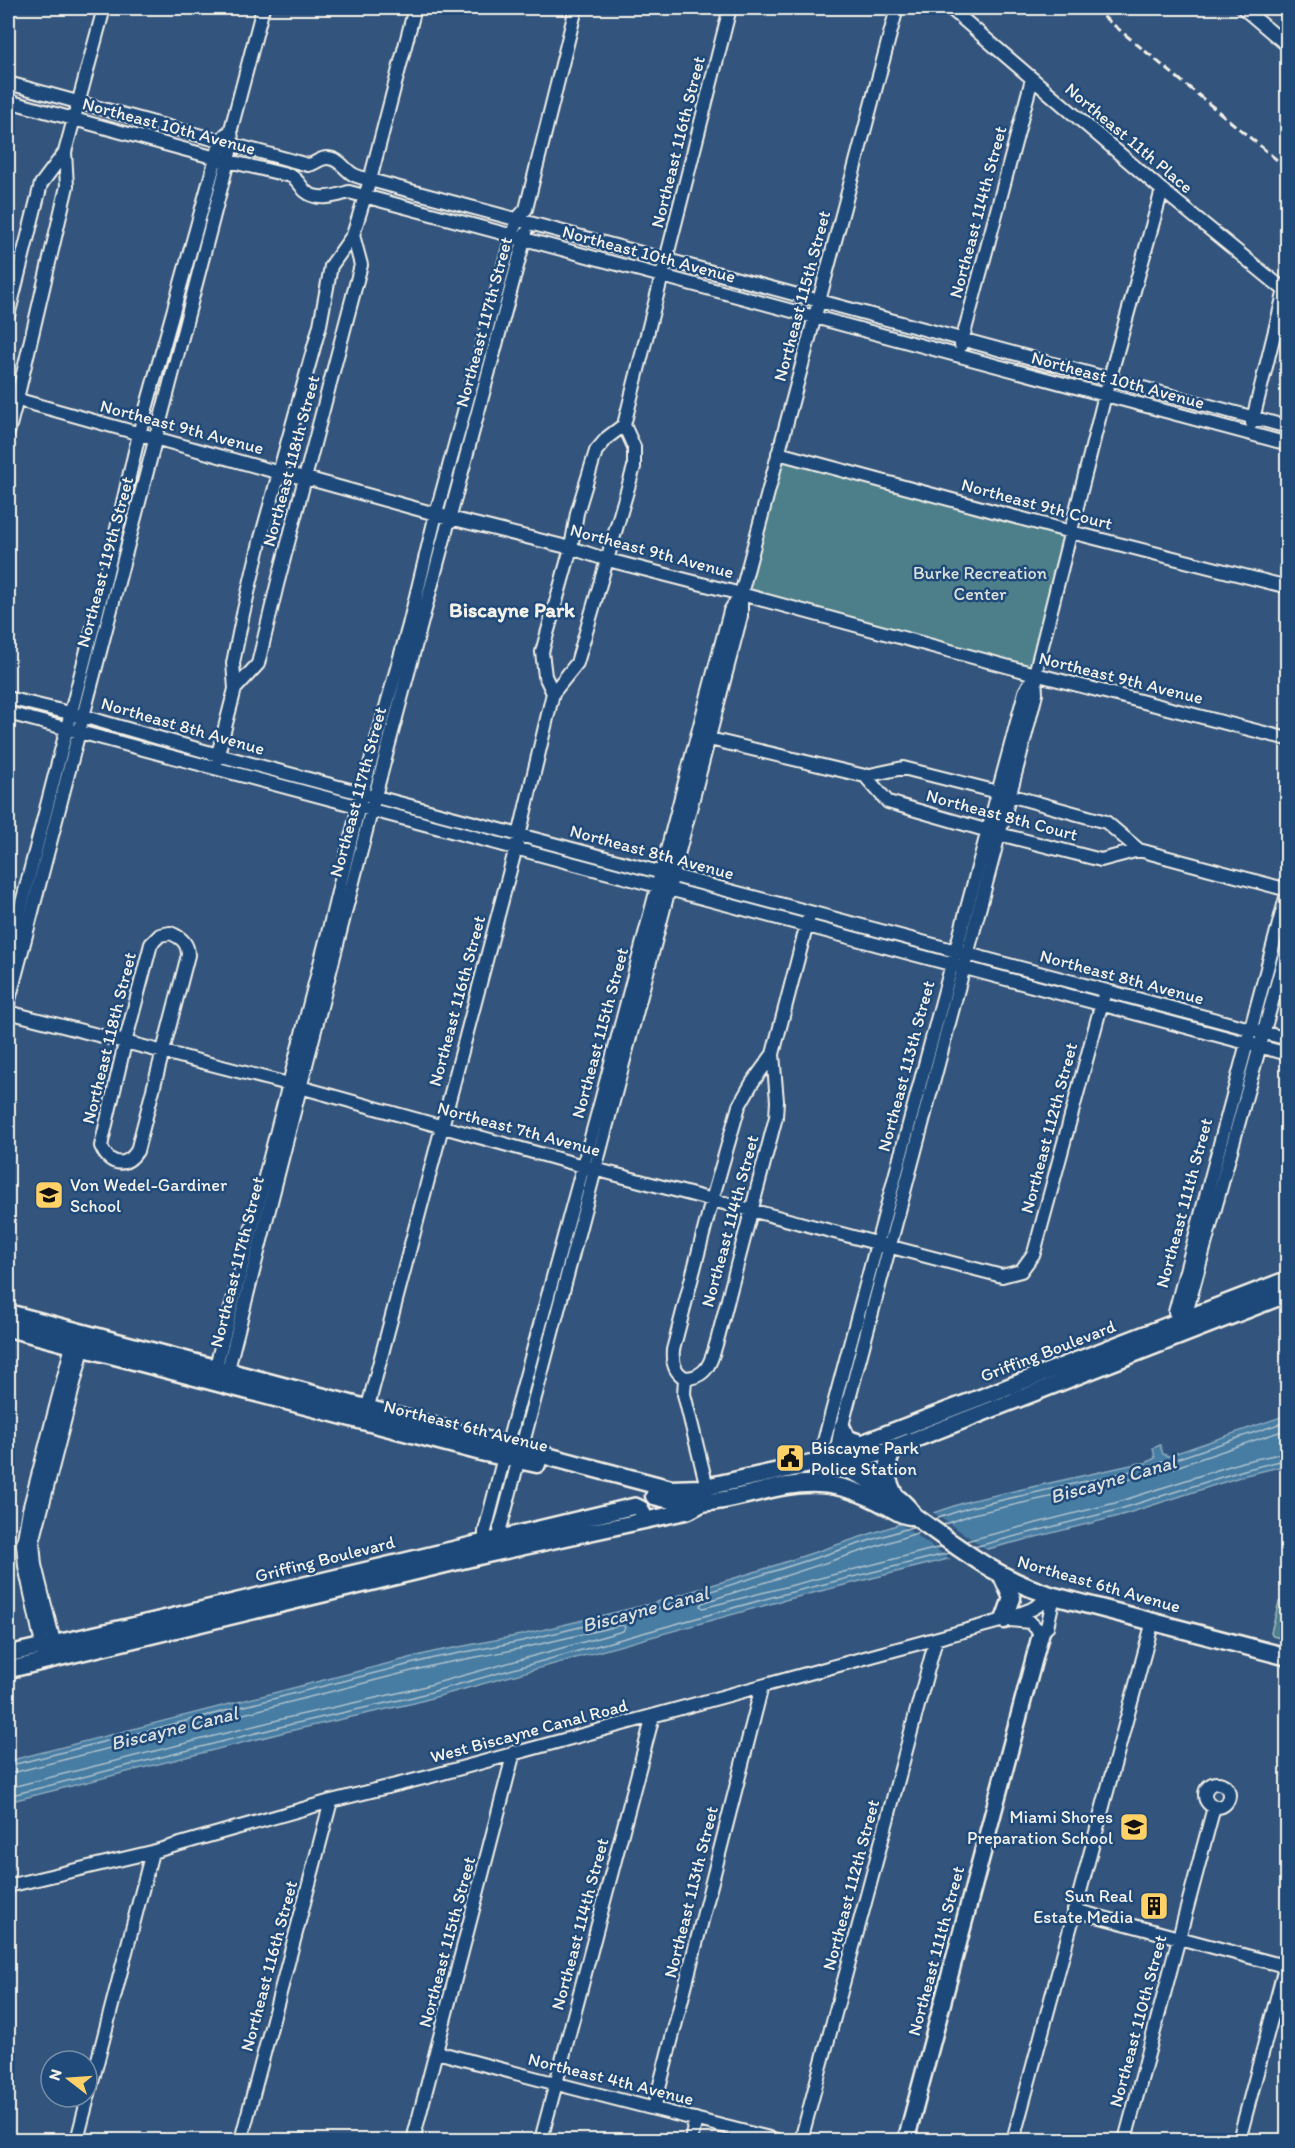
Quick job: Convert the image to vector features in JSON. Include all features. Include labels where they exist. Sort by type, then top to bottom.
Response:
[{"type":"main road","name":"Northeast 6th Avenue","points":[[8,1313],[80,1339],[513,1453],[673,1500],[812,1484],[849,1490],[886,1505],[902,1515],[914,1516]]},
{"type":"main road","name":"Northeast 6th Avenue","points":[[8,1328],[80,1339]]},
{"type":"main road","points":[[895,1447],[887,1462],[886,1472],[895,1497]]},
{"type":"main road","name":"Northeast 6th Avenue","points":[[513,1453],[681,1490]]},
{"type":"main road","name":"Northeast 6th Avenue","points":[[832,1463],[895,1497],[908,1506],[914,1516],[974,1558],[1002,1576],[1026,1587],[1287,1656]]},
{"type":"main road","name":"Griffing Boulevard","points":[[812,1484],[818,1475],[832,1463]]},
{"type":"main road","name":"Griffing Boulevard","points":[[681,1490],[706,1495],[832,1463]]},
{"type":"main road","points":[[832,1463],[849,1490]]},
{"type":"main road","points":[[1002,1576],[1012,1598],[1004,1620]]},
{"type":"street","points":[[8,316],[41,184],[65,152],[104,8]]},
{"type":"street","name":"Northeast 119th Street","points":[[76,715],[139,434],[222,160],[263,8]]},
{"type":"street","name":"Northeast 118th Street","points":[[216,761],[236,689],[233,663],[243,614],[261,538],[320,325],[331,266],[353,235],[370,180],[415,8]]},
{"type":"street","name":"Northeast 117th Street","points":[[294,1086],[372,809],[450,518],[576,8]]},
{"type":"street","name":"Northeast 116th Street","points":[[366,1414],[443,1128],[553,693],[577,663],[634,467],[634,447],[624,425],[730,8]]},
{"type":"street","name":"Northeast 115th Street","points":[[501,1545],[500,1528],[513,1453],[583,1166],[667,875],[703,738],[741,616],[741,594],[897,8]]},
{"type":"street","name":"Northeast 11th Place","points":[[950,8],[1162,190],[1286,292]]},
{"type":"street","points":[[1243,8],[1287,46]]},
{"type":"street","name":"Northeast 114th Street","points":[[958,355],[1032,79]]},
{"type":"street","name":"Northeast 10th Avenue","points":[[8,83],[308,165],[321,159],[331,159],[341,164],[353,175],[370,180],[524,217],[666,261],[963,338],[1287,427]]},
{"type":"street","name":"Northeast 10th Avenue","points":[[8,101],[222,160],[291,176],[313,196],[334,196],[349,192],[365,196],[1287,444]]},
{"type":"street","points":[[8,433],[12,398],[68,186],[65,152]]},
{"type":"street","name":"Northeast 119th Street","points":[[8,957],[156,439],[222,160]]},
{"type":"street","name":"Northeast 113th Street","points":[[832,1463],[823,1445],[883,1245],[993,832],[1036,694],[1035,674],[1109,379],[1162,190]]},
{"type":"street","name":"Northeast 118th Street","points":[[236,689],[258,664],[361,265],[353,235]]},
{"type":"street","name":"Northeast 117th Street","points":[[220,1376],[294,1086],[362,793],[409,625],[436,514],[519,237]]},
{"type":"street","points":[[1250,433],[1286,292]]},
{"type":"street","name":"Northeast 9th Avenue","points":[[12,398],[280,473],[306,478],[1035,674],[1287,739]]},
{"type":"street","points":[[553,693],[545,676],[542,652],[571,548],[577,513],[596,451],[608,437],[624,425]]},
{"type":"street","name":"Northeast 9th Court","points":[[778,453],[1071,532],[1287,587]]},
{"type":"street","name":"Northeast 8th Avenue","points":[[8,698],[76,715],[359,806],[667,875],[1287,1039]]},
{"type":"street","name":"Northeast 8th Avenue","points":[[8,713],[72,730],[375,796],[662,888],[1287,1054]]},
{"type":"street","name":"Northeast 119th Street","points":[[8,1004],[72,730]]},
{"type":"street","name":"Northeast 8th Court","points":[[703,738],[865,776],[903,768],[1004,794],[1106,822],[1139,850],[1287,890]]},
{"type":"street","name":"Northeast 8th Court","points":[[865,776],[888,802],[993,832],[1101,860],[1139,850]]},
{"type":"street","name":"Northeast 115th Street","points":[[485,1548],[595,1169],[662,888]]},
{"type":"street","name":"Northeast 111th Street","points":[[1180,1320],[1187,1310],[1253,1044],[1250,1029],[1287,890]]},
{"type":"street","name":"Northeast 114th Street","points":[[773,1054],[745,1092],[739,1106],[712,1200],[673,1350],[676,1371],[685,1378],[703,1374],[710,1363],[752,1210],[776,1117],[773,1054],[810,912]]},
{"type":"street","name":"Northeast 118th Street","points":[[170,933],[178,936],[184,942],[188,948],[188,955],[163,1053],[137,1151],[132,1159],[122,1163],[114,1161],[105,1155],[101,1146],[124,1043],[151,944],[160,936],[170,933]]},
{"type":"street","name":"Northeast 111th Street","points":[[1253,1044],[1264,1032],[1287,944]]},
{"type":"street","points":[[1045,989],[1048,976]]},
{"type":"street","name":"Northeast 112th Street","points":[[1021,1270],[1031,1260],[1036,1245],[1105,991]]},
{"type":"street","name":"Northeast 7th Avenue","points":[[8,1012],[294,1086],[994,1276],[1008,1276],[1021,1270]]},
{"type":"street","name":"Northeast 113th Street","points":[[832,1463],[883,1245]]},
{"type":"street","name":"Griffing Boulevard","points":[[832,1463],[862,1443],[1175,1337],[1270,1293],[1287,1279]]},
{"type":"street","name":"Griffing Boulevard","points":[[832,1463],[895,1447],[1180,1320],[1270,1293],[1287,1294]]},
{"type":"street","points":[[1175,1337],[1180,1320]]},
{"type":"street","points":[[50,1651],[25,1566],[23,1544],[29,1510],[80,1339]]},
{"type":"street","name":"Northeast 114th Street","points":[[685,1378],[684,1394],[706,1495]]},
{"type":"street","points":[[842,1427],[847,1438],[862,1443]]},
{"type":"street","name":"Griffing Boulevard","points":[[8,1654],[50,1651],[485,1548],[688,1511],[706,1495]]},
{"type":"street","points":[[1004,1620],[1030,1622],[1041,1633],[1047,1627],[1054,1596]]},
{"type":"street","name":"West Biscayne Canal Road","points":[[8,1886],[152,1852],[331,1801],[428,1777],[936,1639],[1004,1620],[1032,1609],[1054,1596]]},
{"type":"street","points":[[1013,2140],[1153,1621]]},
{"type":"street","name":"Northeast 111th Street","points":[[906,2140],[1041,1633]]},
{"type":"street","name":"Northeast 112th Street","points":[[801,2140],[936,1639]]},
{"type":"street","name":"Griffing Boulevard","points":[[8,1670],[50,1651]]},
{"type":"street","name":"Northeast 113th Street","points":[[654,2108],[762,1686]]},
{"type":"street","name":"Northeast 114th Street","points":[[541,2140],[653,1716]]},
{"type":"street","name":"Northeast 115th Street","points":[[413,2140],[514,1752]]},
{"type":"street","name":"Northeast 116th Street","points":[[242,2140],[331,1801]]},
{"type":"street","name":"Northeast 110th Street","points":[[1125,2140],[1214,1807]]},
{"type":"street","points":[[77,2140],[152,1852]]},
{"type":"street","points":[[1074,1910],[1287,1963],[1239,2140]]},
{"type":"street","name":"Northeast 4th Avenue","points":[[437,2052],[556,2085],[777,2140]]},
{"type":"street","points":[[691,2140],[696,2119]]},
{"type":"green space","name":"Burke Recreation Center","points":[[778,453],[1071,532],[1035,674],[741,594]]},
{"type":"green space","points":[[1287,1581],[1287,1640],[1273,1636],[1271,1632]]},
{"type":"water","name":"Biscayne Canal","points":[[1287,1415],[1287,1465],[1246,1475],[1119,1516],[777,1602],[414,1703],[289,1731],[8,1802],[8,1761],[433,1652],[521,1635],[654,1603],[969,1501],[1146,1463],[1155,1458],[1153,1448],[1160,1445],[1163,1454],[1168,1456]]},
{"type":"pier","points":[[931,1511],[990,1552],[953,1561],[900,1524]]},
{"type":"railway","points":[[1093,8],[1288,169]]},
{"type":"place","name":"Von Wedel-Gardiner School","points":[[49,1195]]},
{"type":"place","name":"Biscayne Park Police Station","points":[[790,1458]]},
{"type":"place","name":"Miami Shores Preparation School","points":[[1134,1827]]},
{"type":"place","name":"Sun Real Estate Media","points":[[1154,1906]]},
{"type":"district","name":"Biscayne Park","points":[[512,609]]}]
